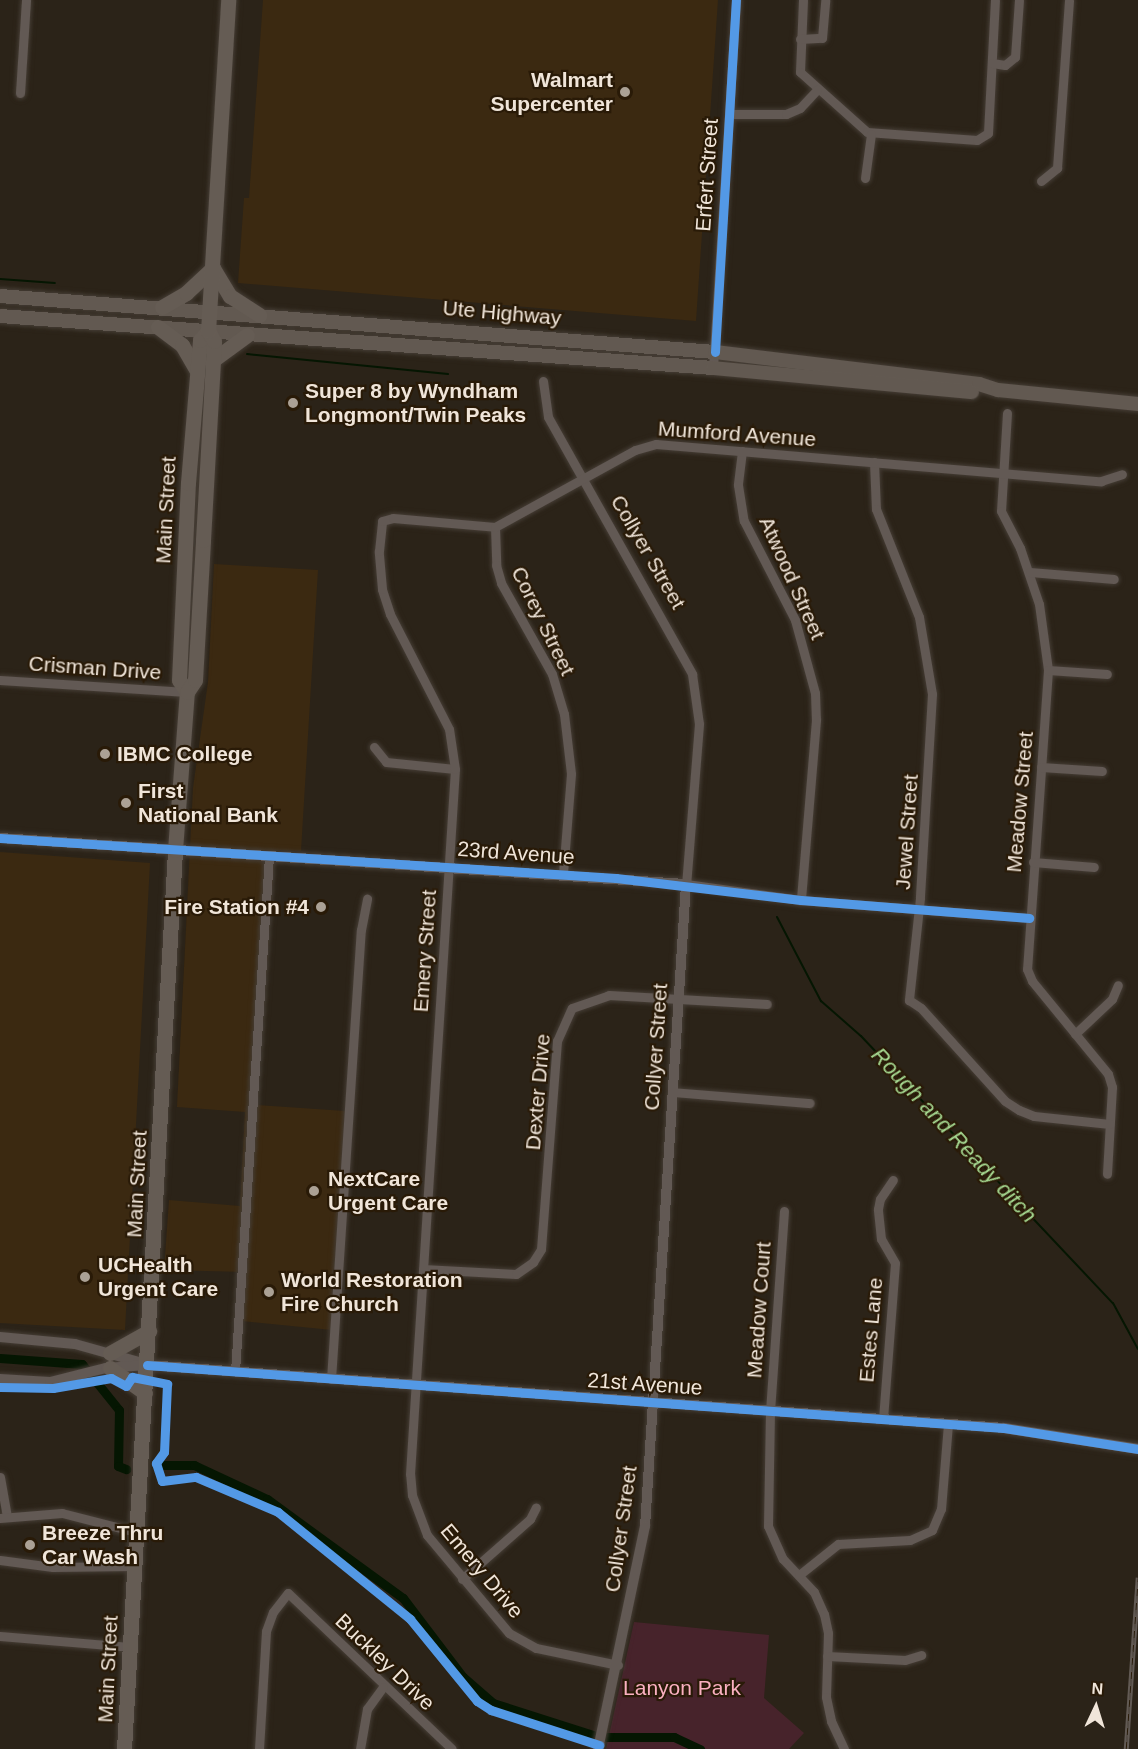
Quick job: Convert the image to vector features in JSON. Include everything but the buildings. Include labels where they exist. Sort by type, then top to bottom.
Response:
[{"type":"highway","name":"Main Street","points":[[187,692],[179,680],[196,371],[200,340],[208,331],[210,311],[228,0]]},
{"type":"highway","points":[[162,307],[186,293],[213,268],[230,296],[259,315]]},
{"type":"highway","points":[[158,327],[182,345],[196,371]]},
{"type":"highway","name":"Main Street","points":[[124,1749],[175,850],[187,692],[195,680],[214,341],[208,331]]},
{"type":"highway","points":[[213,360],[247,335]]},
{"type":"highway","points":[[145,1393],[105,1364],[149,1331]]},
{"type":"main road","name":"Ute Highway","points":[[0,296],[715,352],[969,382],[998,390],[1138,404]]},
{"type":"main road","name":"Ute Highway","points":[[0,316],[714,368],[979,393],[998,390]]},
{"type":"street","points":[[20,93],[26,0]]},
{"type":"street","name":"Erfert Street","points":[[714,368],[736,0]]},
{"type":"street","points":[[803,0],[800,72],[817,90],[870,134],[984,138],[988,132],[995,0]]},
{"type":"street","points":[[800,39],[822,38],[825,0]]},
{"type":"street","points":[[992,63],[1005,65],[1015,57],[1019,0]]},
{"type":"street","points":[[1041,181],[1057,168],[1069,0]]},
{"type":"street","points":[[729,114],[786,114],[800,108],[817,90]]},
{"type":"street","points":[[865,178],[870,134]]},
{"type":"street","name":"Collyer Street","points":[[543,381],[548,417],[680,646],[694,682],[699,724],[678,998],[655,1402],[645,1526],[618,1665],[598,1749]]},
{"type":"street","name":"Meadow Street","points":[[1007,413],[1001,510],[1030,572],[1045,637],[1048,670],[1027,969],[1032,981],[1108,1074],[1112,1087],[1107,1174]]},
{"type":"street","name":"Mumford Avenue","points":[[495,527],[635,450],[656,444],[1101,481],[1122,474]]},
{"type":"street","name":"Atwood Street","points":[[742,451],[738,485],[744,521],[795,620],[814,693],[816,720],[801,900]]},
{"type":"street","name":"Jewel Street","points":[[874,462],[876,509],[919,616],[932,694],[919,909],[909,1000],[921,1008],[1005,1101],[1019,1110],[1034,1116],[1110,1124]]},
{"type":"street","name":"Emery Street","points":[[416,1385],[455,769],[449,729],[390,614],[379,570],[382,520],[393,518],[495,527]]},
{"type":"street","name":"Corey Street","points":[[495,527],[496,565],[501,583],[552,674],[564,714],[571,774],[563,874]]},
{"type":"street","points":[[1030,572],[1114,579]]},
{"type":"street","points":[[1048,670],[1107,674]]},
{"type":"street","name":"Crisman Drive","points":[[0,680],[187,692]]},
{"type":"street","points":[[374,747],[386,762],[455,769]]},
{"type":"street","points":[[1041,767],[1101,771]]},
{"type":"street","name":"23rd Avenue","points":[[0,838],[563,874],[686,884],[801,900],[1029,918]]},
{"type":"street","points":[[235,1371],[269,857]]},
{"type":"street","points":[[1034,862],[1094,867]]},
{"type":"street","points":[[331,1378],[361,930],[368,899]]},
{"type":"street","points":[[845,903],[845,914]]},
{"type":"street","points":[[1076,1034],[1112,999],[1118,985]]},
{"type":"street","name":"Dexter Drive","points":[[423,1269],[505,1275],[525,1269],[533,1262],[543,1241],[557,1041],[572,1008],[601,996],[766,1004]]},
{"type":"street","points":[[672,1092],[810,1103]]},
{"type":"street","name":"Estes Lane","points":[[883,1419],[894,1263],[881,1239],[878,1209],[880,1199],[894,1180]]},
{"type":"street","name":"Meadow Court","points":[[784,1211],[770,1411],[768,1526],[783,1559],[814,1592],[824,1614],[828,1656],[826,1697],[831,1721],[844,1749]]},
{"type":"street","points":[[0,1336],[0,1345]]},
{"type":"street","name":"21st Avenue","points":[[0,1336],[52,1340],[105,1364],[235,1371],[948,1424],[1138,1449]]},
{"type":"street","points":[[0,1379],[50,1382],[81,1376],[105,1364]]},
{"type":"street","name":"Emery Drive","points":[[416,1385],[412,1495],[427,1535],[462,1580],[517,1639],[536,1648],[618,1665]]},
{"type":"street","points":[[799,1575],[838,1544],[910,1540],[932,1530],[941,1509],[948,1424]]},
{"type":"street","points":[[0,1477],[4,1517],[62,1513],[136,1532]]},
{"type":"street","points":[[462,1580],[530,1519],[536,1507]]},
{"type":"street","points":[[0,1572],[0,1560],[53,1567],[135,1566]]},
{"type":"street","name":"Buckley Drive","points":[[259,1749],[266,1631],[273,1612],[288,1593],[383,1687],[452,1749]]},
{"type":"street","points":[[0,1636],[130,1647]]},
{"type":"street","points":[[828,1656],[905,1660],[921,1655]]},
{"type":"street","points":[[360,1749],[367,1709],[383,1687]]},
{"type":"shaded area","points":[[263,0],[718,0],[696,321],[238,283],[244,198],[249,198]]},
{"type":"shaded area","points":[[214,564],[318,570],[301,851],[275,850],[257,1105],[345,1111],[332,1330],[242,1321],[246,1272],[164,1270],[169,1200],[240,1206],[245,1112],[177,1107],[193,788],[208,682]]},
{"type":"shaded area","points":[[0,852],[150,863],[125,1330],[0,1323]]},
{"type":"green space","name":"Lanyon Park","points":[[634,1622],[769,1635],[764,1698],[804,1733],[789,1749],[606,1749]]},
{"type":"waterway","name":"Rough and Ready ditch","points":[[0,279],[55,283]]},
{"type":"waterway","name":"Rough and Ready ditch","points":[[247,354],[448,374]]},
{"type":"waterway","name":"Rough and Ready ditch","points":[[777,917],[821,1001],[861,1036],[1113,1303],[1138,1349]]},
{"type":"waterway","points":[[0,1358],[82,1364],[119,1410],[118,1466],[126,1469]]},
{"type":"waterway","points":[[157,1465],[194,1465],[267,1499],[403,1598],[463,1677],[493,1703],[593,1735]]},
{"type":"waterway","points":[[607,1737],[674,1737],[700,1749]]},
{"type":"railway","points":[[1126,1749],[1138,1577]]},
{"type":"cycle path","points":[[715,352],[736,0]]},
{"type":"cycle path","points":[[0,838],[616,878],[801,900],[1029,918]]},
{"type":"cycle path","points":[[147,1365],[1004,1428],[1138,1449]]},
{"type":"cycle path","points":[[0,1387],[53,1388],[111,1378],[126,1386],[132,1377],[167,1384],[164,1452],[156,1463],[162,1481],[196,1477],[278,1512],[410,1619],[477,1701],[491,1710],[599,1745]]},
{"type":"place","name":"Walmart Supercenter","points":[[625,92]]},
{"type":"place","name":"Super 8 by Wyndham Longmont/Twin Peaks","points":[[293,403]]},
{"type":"place","name":"IBMC College","points":[[105,754]]},
{"type":"place","name":"First National Bank","points":[[126,803]]},
{"type":"place","name":"Fire Station #4","points":[[321,907]]},
{"type":"place","name":"NextCare Urgent Care","points":[[314,1191]]},
{"type":"place","name":"UCHealth Urgent Care","points":[[85,1277]]},
{"type":"place","name":"World Restoration Fire Church","points":[[269,1292]]},
{"type":"place","name":"Breeze Thru Car Wash","points":[[30,1545]]}]
